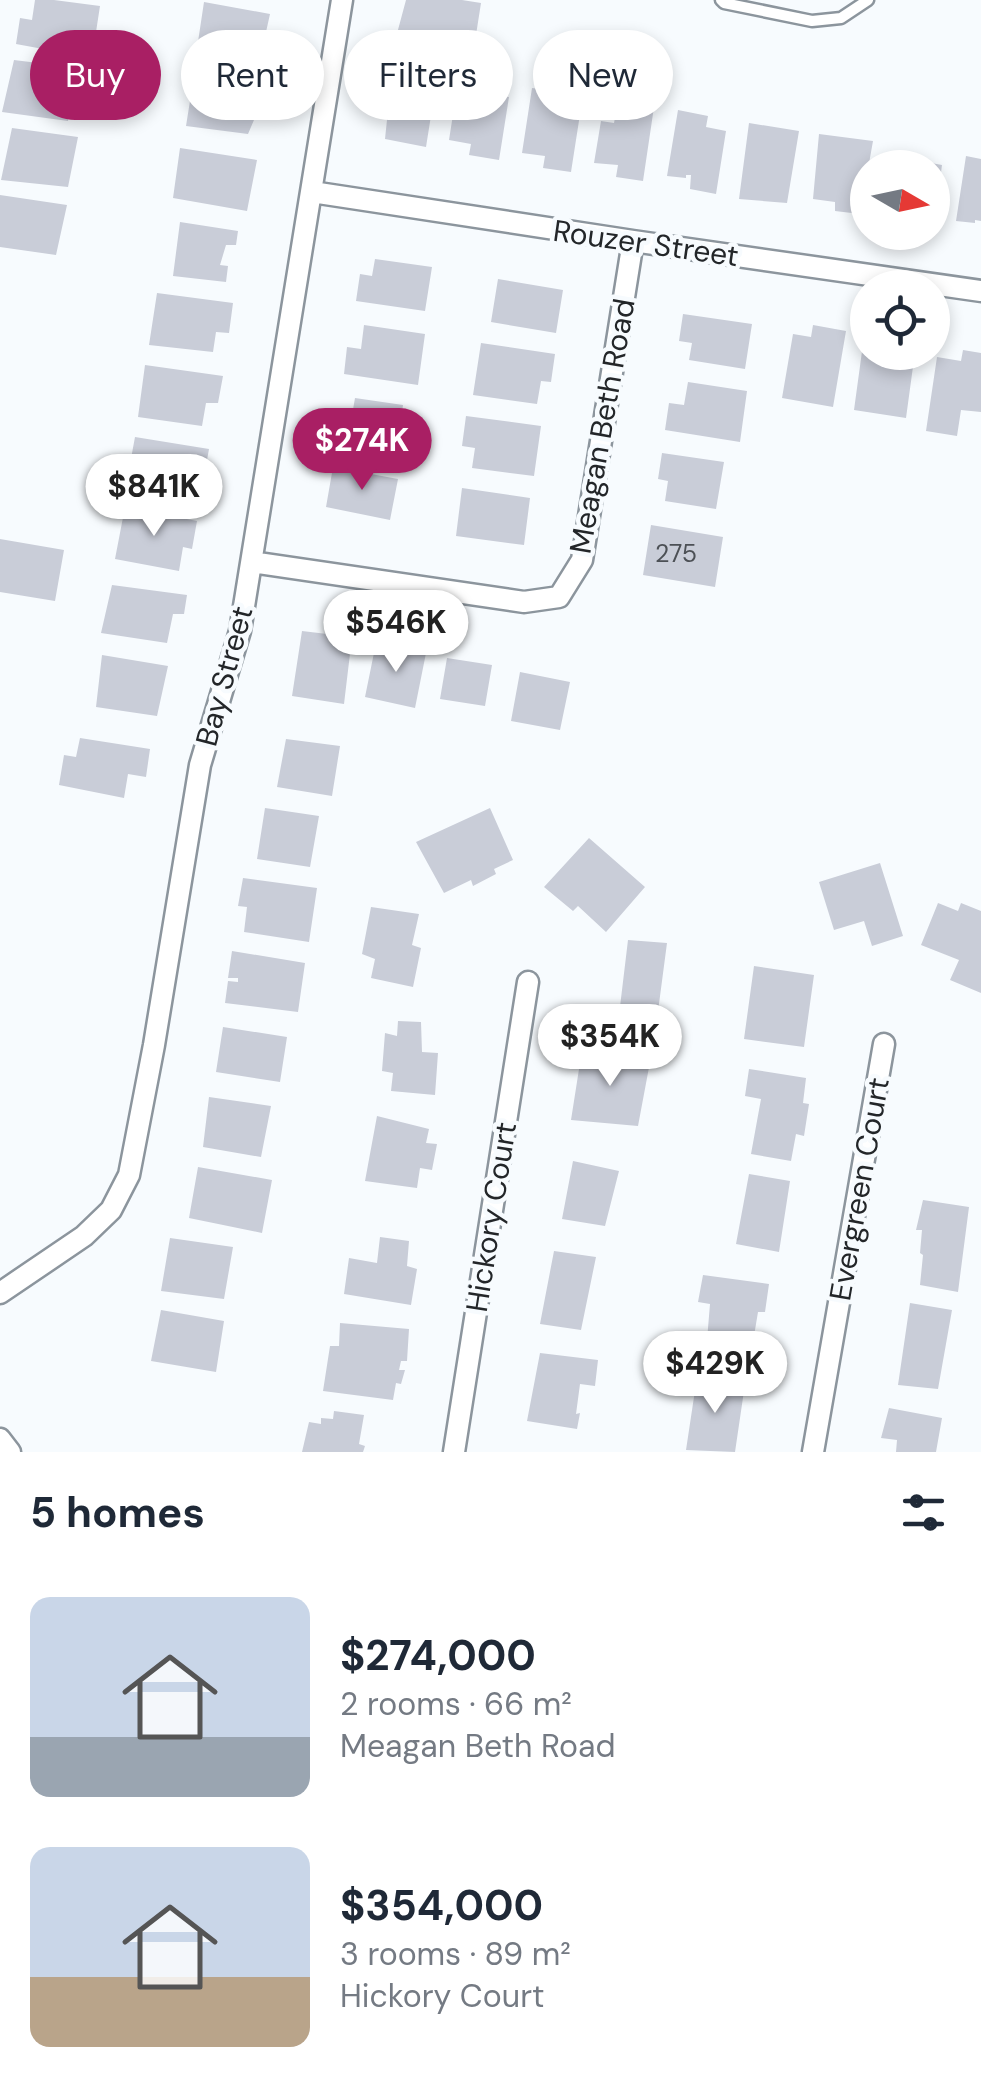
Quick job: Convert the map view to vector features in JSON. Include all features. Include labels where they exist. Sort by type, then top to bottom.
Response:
[{"type":"street","name":"Bay Street","points":[[0,1293],[84,1236],[111,1210],[128,1175],[154,1045],[200,765],[240,631],[342,0]]},
{"type":"street","name":"Rouzer Street","points":[[312,192],[981,291]]},
{"type":"street","name":"Meagan Beth Road","points":[[252,562],[524,602],[559,597],[582,560],[633,241]]},
{"type":"street","name":"Hickory Court","points":[[454,1452],[528,982]]},
{"type":"street","name":"Evergreen Court","points":[[813,1452],[884,1044]]},
{"type":"street","points":[[0,1440],[10,1452]]},
{"type":"lane","points":[[720,0],[812,21],[840,18],[868,0]]},
{"type":"building","points":[[35,0],[100,6],[96,30],[30,30],[30,47],[16,44],[20,18],[32,20]]},
{"type":"building","points":[[406,0],[481,3],[477,30],[398,30]]},
{"type":"building","points":[[204,2],[270,14],[266,30],[200,30]]},
{"type":"building","points":[[14,60],[30,62],[30,116],[2,112]]},
{"type":"building","points":[[532,88],[533,120],[579,120],[571,172],[543,168],[545,156],[522,153]]},
{"type":"building","points":[[678,110],[708,116],[706,127],[726,131],[716,194],[690,189],[691,175],[667,176]]},
{"type":"building","points":[[187,120],[254,120],[248,134],[186,126]]},
{"type":"building","points":[[387,120],[430,120],[426,147],[385,139]]},
{"type":"building","points":[[452,120],[505,120],[499,160],[469,155],[471,144],[449,140]]},
{"type":"building","points":[[652,120],[643,181],[616,177],[618,165],[594,163],[601,121]]},
{"type":"building","points":[[749,123],[799,131],[787,203],[739,199]]},
{"type":"building","points":[[12,128],[78,137],[68,187],[1,180]]},
{"type":"building","points":[[819,134],[873,141],[871,150],[850,150],[850,213],[835,211],[835,202],[813,199]]},
{"type":"building","points":[[180,148],[257,160],[247,211],[173,198]]},
{"type":"building","points":[[966,156],[981,159],[981,221],[975,223],[956,221]]},
{"type":"building","points":[[0,195],[67,205],[56,255],[0,247]]},
{"type":"building","points":[[180,222],[238,231],[236,245],[226,245],[220,265],[228,266],[226,282],[173,276]]},
{"type":"building","points":[[375,259],[432,267],[425,311],[356,301],[360,274],[372,276]]},
{"type":"building","points":[[498,279],[563,290],[556,333],[491,322]]},
{"type":"building","points":[[157,293],[233,303],[229,333],[216,332],[213,352],[149,345]]},
{"type":"building","points":[[683,314],[752,324],[745,369],[689,360],[692,343],[679,341]]},
{"type":"building","points":[[364,325],[425,334],[418,385],[344,374],[347,347],[361,349]]},
{"type":"building","points":[[813,325],[846,331],[833,407],[782,398],[793,334],[811,337]]},
{"type":"building","points":[[481,343],[555,354],[551,382],[541,381],[537,404],[473,395]]},
{"type":"building","points":[[963,350],[981,353],[981,412],[961,410],[957,436],[926,431],[935,370],[950,370],[950,359],[961,361]]},
{"type":"building","points":[[145,365],[223,376],[218,403],[206,403],[202,426],[138,417]]},
{"type":"building","points":[[859,370],[913,370],[906,418],[854,410]]},
{"type":"building","points":[[688,382],[747,391],[740,442],[665,430],[669,403],[684,405]]},
{"type":"building","points":[[355,398],[403,405],[396,455],[333,446],[337,419],[351,421]]},
{"type":"building","points":[[466,416],[541,426],[534,476],[472,468],[475,448],[462,446]]},
{"type":"building","points":[[135,437],[209,449],[200,499],[125,491]]},
{"type":"building","points":[[662,453],[724,462],[716,509],[665,501],[668,481],[658,479]]},
{"type":"building","points":[[333,467],[398,479],[390,520],[326,507]]},
{"type":"building","points":[[462,488],[530,498],[524,545],[456,536]]},
{"type":"building","points":[[125,507],[197,521],[192,549],[183,547],[179,571],[115,559]]},
{"type":"building","points":[[651,525],[723,537],[715,587],[643,575]]},
{"type":"building","points":[[0,539],[64,550],[55,601],[0,592]]},
{"type":"building","points":[[112,585],[187,595],[184,614],[173,614],[167,643],[101,633]]},
{"type":"building","points":[[302,631],[352,637],[344,704],[292,696]]},
{"type":"building","points":[[376,643],[426,653],[415,708],[365,697]]},
{"type":"building","points":[[102,655],[168,666],[157,716],[96,707]]},
{"type":"building","points":[[447,658],[492,665],[485,706],[440,699]]},
{"type":"building","points":[[520,672],[570,682],[560,730],[511,721]]},
{"type":"building","points":[[80,738],[150,749],[146,777],[128,774],[124,798],[59,785],[64,755],[76,757]]},
{"type":"building","points":[[286,739],[340,746],[332,796],[277,787]]},
{"type":"building","points":[[265,808],[319,816],[310,867],[257,859]]},
{"type":"building","points":[[490,808],[513,860],[473,886],[471,880],[444,893],[416,842]]},
{"type":"building","points":[[589,838],[645,887],[606,932],[578,906],[573,911],[544,887]]},
{"type":"building","points":[[880,863],[903,936],[872,946],[864,921],[834,930],[819,882]]},
{"type":"building","points":[[243,878],[317,888],[309,942],[244,932],[247,907],[238,906]]},
{"type":"building","points":[[938,903],[958,911],[961,903],[981,911],[981,993],[950,980],[959,960],[921,945]]},
{"type":"building","points":[[371,907],[419,914],[412,945],[421,948],[413,987],[371,978],[375,959],[362,954]]},
{"type":"building","points":[[628,940],[667,943],[657,1019],[619,1015]]},
{"type":"building","points":[[232,951],[305,963],[298,1012],[225,1003],[228,981],[238,982],[238,978],[228,978]]},
{"type":"building","points":[[754,966],[814,975],[804,1047],[744,1039]]},
{"type":"building","points":[[398,1021],[421,1022],[422,1052],[438,1053],[435,1095],[391,1091],[393,1073],[382,1071],[385,1033],[397,1036]]},
{"type":"building","points":[[223,1027],[287,1037],[280,1082],[216,1072]]},
{"type":"building","points":[[582,1050],[650,1062],[638,1126],[571,1120]]},
{"type":"building","points":[[749,1069],[806,1078],[803,1103],[809,1104],[804,1136],[796,1134],[791,1161],[751,1154],[761,1099],[745,1096]]},
{"type":"building","points":[[209,1097],[271,1106],[261,1157],[203,1147]]},
{"type":"building","points":[[377,1116],[429,1129],[426,1143],[437,1144],[432,1170],[420,1168],[417,1188],[365,1181]]},
{"type":"building","points":[[573,1161],[619,1171],[605,1226],[562,1219]]},
{"type":"building","points":[[198,1167],[272,1180],[262,1233],[189,1218]]},
{"type":"building","points":[[749,1174],[790,1181],[779,1252],[736,1244]]},
{"type":"building","points":[[923,1200],[969,1207],[958,1292],[920,1285],[922,1230],[916,1230]]},
{"type":"building","points":[[380,1237],[409,1241],[407,1266],[417,1269],[411,1305],[344,1294],[349,1258],[377,1263]]},
{"type":"building","points":[[170,1238],[233,1247],[224,1299],[161,1291]]},
{"type":"building","points":[[554,1251],[596,1257],[581,1330],[540,1324]]},
{"type":"building","points":[[703,1275],[769,1284],[765,1312],[758,1312],[750,1360],[706,1352],[710,1304],[698,1302]]},
{"type":"building","points":[[910,1303],[952,1310],[938,1389],[898,1385]]},
{"type":"building","points":[[161,1310],[224,1321],[216,1372],[151,1361]]},
{"type":"building","points":[[340,1323],[409,1329],[407,1361],[401,1361],[399,1370],[405,1370],[401,1384],[396,1383],[393,1400],[323,1391],[330,1346],[339,1346]]},
{"type":"building","points":[[540,1353],[598,1360],[595,1386],[580,1384],[577,1429],[527,1421]]},
{"type":"building","points":[[697,1377],[745,1384],[735,1452],[686,1450]]},
{"type":"building","points":[[889,1408],[942,1418],[936,1452],[896,1452],[897,1440],[881,1438]]},
{"type":"building","points":[[334,1411],[364,1415],[359,1444],[365,1446],[363,1452],[302,1452],[309,1422],[321,1424],[321,1418],[333,1419]]}]
